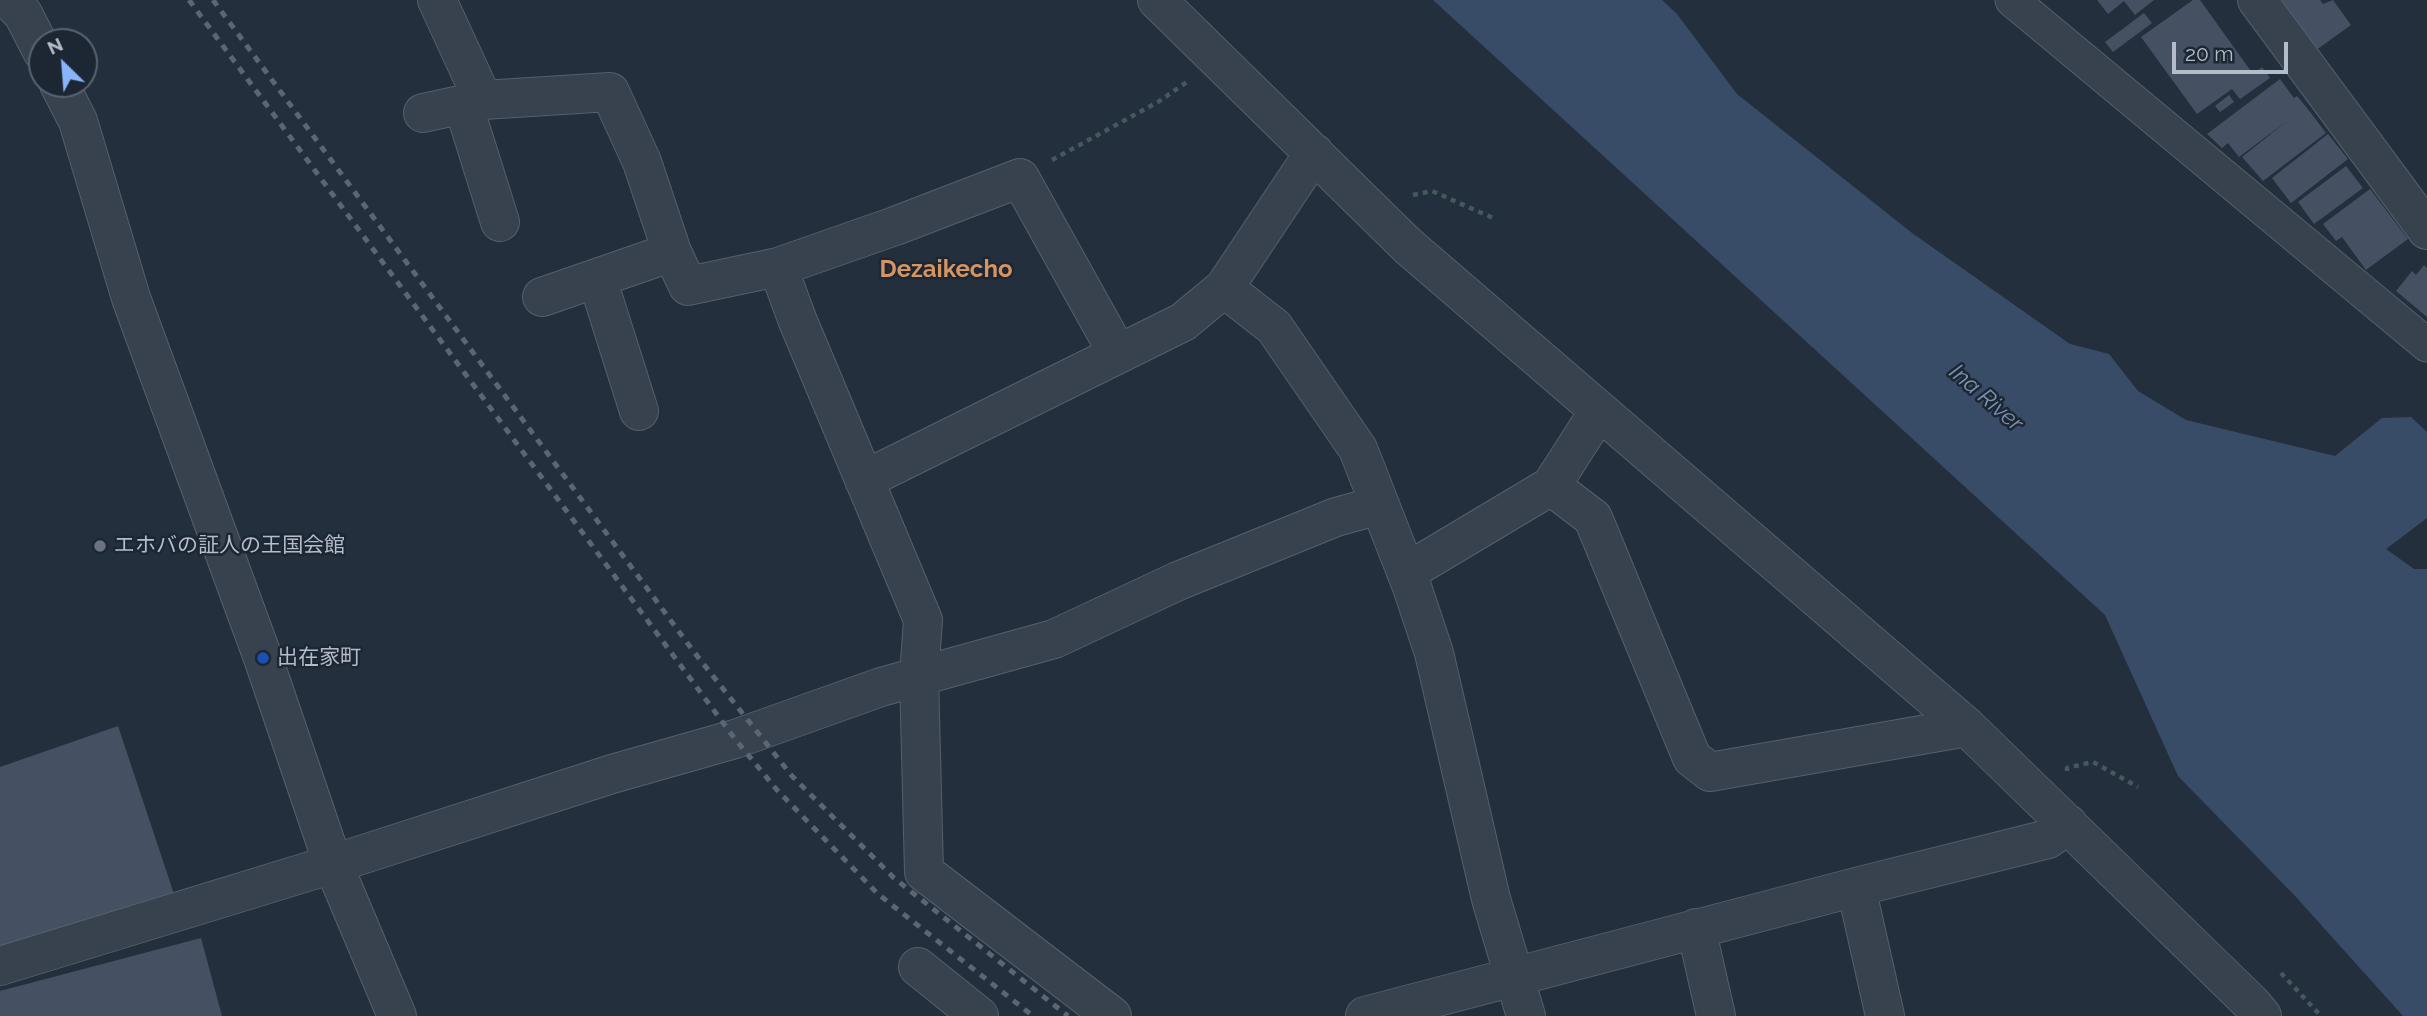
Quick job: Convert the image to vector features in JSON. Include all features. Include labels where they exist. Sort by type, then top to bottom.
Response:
[{"type":"street","points":[[9,0],[23,14],[30,28]]},
{"type":"street","points":[[437,0],[473,102],[500,222]]},
{"type":"street","points":[[1157,0],[1408,246],[1967,727],[2262,1016]]},
{"type":"street","points":[[2012,0],[2427,345]]},
{"type":"street","points":[[2257,0],[2427,230]]},
{"type":"street","points":[[423,113],[473,102],[610,92],[642,162],[672,252],[688,286],[778,267],[1020,178],[1118,354]]},
{"type":"street","points":[[66,98],[78,121],[131,298],[264,659],[333,864],[397,1016]]},
{"type":"street","points":[[864,480],[1183,323],[1224,288],[1314,152]]},
{"type":"street","points":[[542,297],[672,252]]},
{"type":"street","points":[[778,267],[797,319],[923,620],[919,676],[924,873],[1112,1016]]},
{"type":"street","points":[[597,278],[639,411]]},
{"type":"street","points":[[1224,288],[1274,327],[1358,449],[1434,653],[1491,899],[1526,1016]]},
{"type":"street","points":[[1406,572],[1550,486],[1599,411]]},
{"type":"street","points":[[1550,486],[1592,518],[1692,758],[1710,772],[1967,727]]},
{"type":"street","points":[[0,966],[333,864],[612,774],[736,739],[881,687],[1054,639],[1178,581],[1336,517],[1380,505]]},
{"type":"street","points":[[1366,1016],[1696,928],[2048,839],[2068,824]]},
{"type":"street","points":[[1856,887],[1885,1016]]},
{"type":"street","points":[[1696,928],[1716,1016]]},
{"type":"street","points":[[918,967],[979,1016]]},
{"type":"path","points":[[1020,178],[1158,102],[1219,59]]},
{"type":"path","points":[[1411,196],[1433,191],[1493,218]]},
{"type":"path","points":[[2067,768],[2093,762],[2138,787]]},
{"type":"water","name":"Ina River","points":[[1433,0],[1662,0],[1677,14],[1737,94],[1912,233],[2070,344],[2109,354],[2138,391],[2186,420],[2335,456],[2382,418],[2411,417],[2427,432],[2427,518],[2386,549],[2414,569],[2427,569],[2427,1016],[2403,1016],[2296,897],[2178,776],[2105,615]]},
{"type":"building","points":[[2097,0],[2154,0],[2135,15],[2124,1],[2108,14]]},
{"type":"building","points":[[2193,0],[2200,0],[2253,74],[2262,67],[2270,78],[2240,99],[2232,89],[2197,114],[2141,37]]},
{"type":"building","points":[[2274,0],[2320,0],[2323,4],[2333,0],[2351,25],[2312,53]]},
{"type":"building","points":[[2144,13],[2152,23],[2113,52],[2105,42]]},
{"type":"building","points":[[2280,79],[2326,133],[2263,181],[2242,157],[2287,121],[2239,157],[2228,143],[2222,148],[2207,134]]},
{"type":"building","points":[[2229,95],[2234,102],[2220,112],[2215,106]]},
{"type":"building","points":[[2328,134],[2348,159],[2291,203],[2272,178]]},
{"type":"building","points":[[2346,166],[2363,188],[2314,224],[2298,202]]},
{"type":"building","points":[[2370,189],[2408,239],[2366,270],[2342,237],[2336,241],[2323,224]]},
{"type":"building","points":[[2424,265],[2427,268],[2427,317],[2396,291],[2412,271],[2416,275]]},
{"type":"building","points":[[118,726],[177,903],[0,951],[0,767]]},
{"type":"building","points":[[201,938],[222,1016],[0,1016],[0,991]]},
{"type":"railway","points":[[189,0],[735,739],[777,790],[878,894],[1033,1016]]},
{"type":"railway","points":[[213,0],[694,652],[792,776],[894,878],[1068,1016]]},
{"type":"place","name":"エホバの証人の王国会館","points":[[100,546]]},
{"type":"place","name":"出在家町","points":[[263,658]]},
{"type":"district","name":"Dezaikecho","points":[[946,270]]}]
